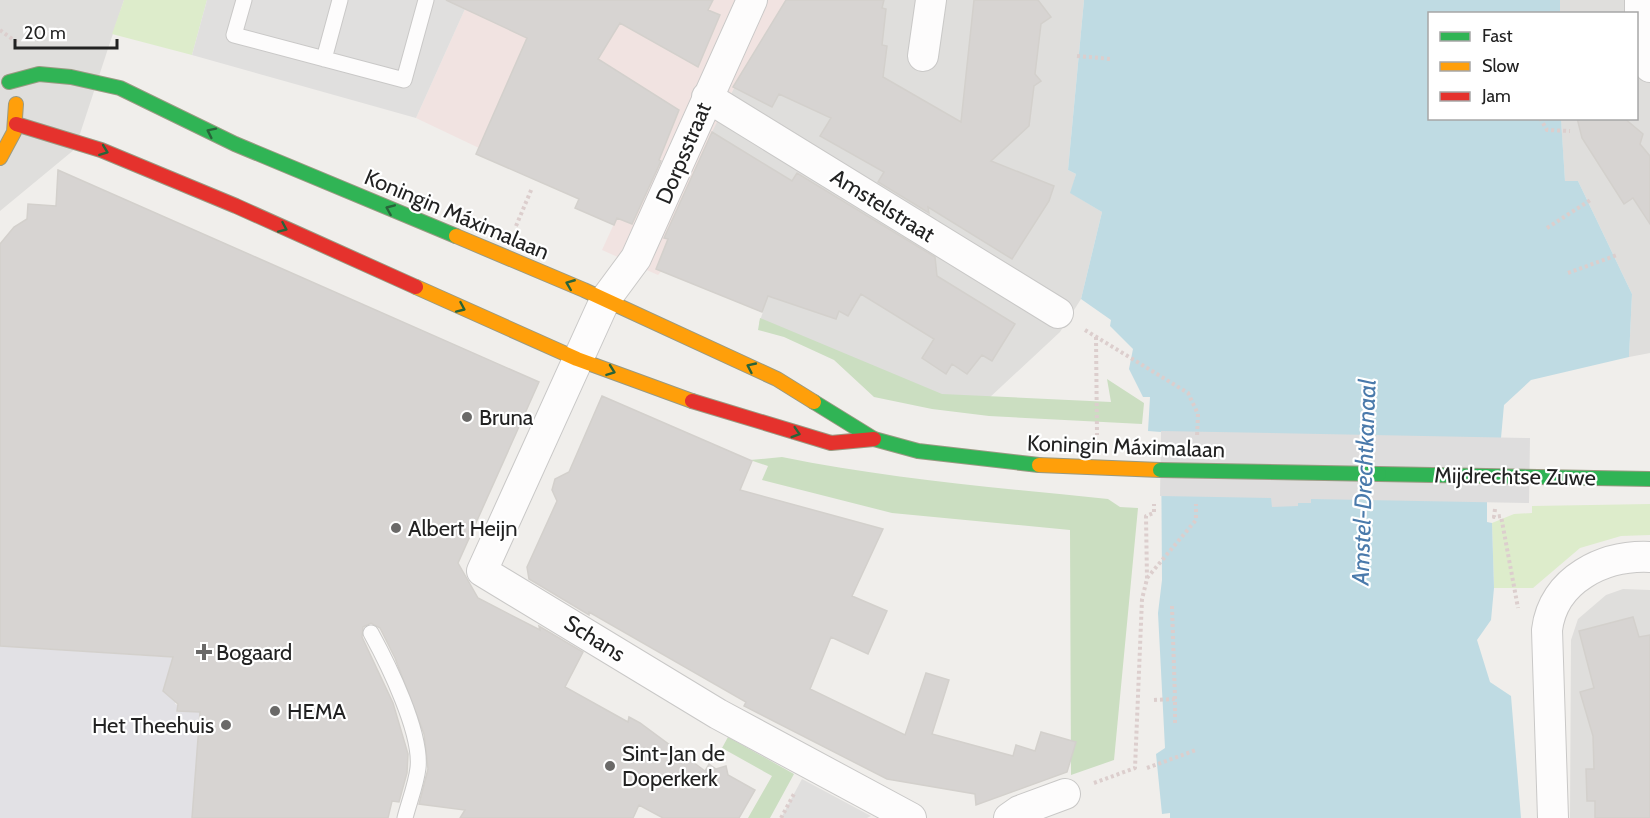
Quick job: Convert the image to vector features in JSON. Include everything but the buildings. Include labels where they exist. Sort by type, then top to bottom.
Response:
[{"type":"street","name":"Dorpsstraat","points":[[577,359],[604,300],[636,258],[752,0]]},
{"type":"street","points":[[923,56],[931,0]]},
{"type":"street","points":[[1640,0],[1640,37],[1650,67]]},
{"type":"street","points":[[0,69],[9,82],[17,110],[16,124],[8,147],[0,158]]},
{"type":"street","name":"Koningin Máximalaan","points":[[9,82],[39,74],[70,76],[120,88],[235,144],[604,300],[777,379],[874,439],[918,451],[1040,465],[1379,474]]},
{"type":"street","name":"Amstelstraat","points":[[707,97],[1058,313]]},
{"type":"street","name":"Koningin Máximalaan","points":[[16,124],[101,150],[236,206],[577,359],[703,405],[831,443],[874,439]]},
{"type":"street","name":"Schans","points":[[577,359],[475,575],[614,650],[718,714],[911,818]]},
{"type":"street","name":"Mijdrechtse Zuwe","points":[[1379,474],[1650,479]]},
{"type":"street","points":[[1553,818],[1547,630],[1556,601],[1576,578],[1615,559],[1631,556],[1650,557]]},
{"type":"street","points":[[1009,818],[1019,811],[1065,794]]},
{"type":"lane","points":[[244,0],[234,35],[404,80],[426,0]]},
{"type":"lane","points":[[324,59],[340,0]]},
{"type":"lane","points":[[371,633],[390,667],[413,734],[418,767],[405,818]]},
{"type":"path","points":[[1077,56],[1111,59]]},
{"type":"path","points":[[1541,120],[1547,130],[1570,131]]},
{"type":"path","points":[[504,257],[532,188]]},
{"type":"path","points":[[1547,228],[1592,199]]},
{"type":"path","points":[[1568,273],[1617,255]]},
{"type":"path","points":[[1058,313],[1130,358]]},
{"type":"path","points":[[1096,337],[1098,425]]},
{"type":"path","points":[[1065,794],[1135,768],[1142,599],[1147,579],[1146,516],[1154,513],[1155,502],[1148,502]]},
{"type":"path","points":[[1501,507],[1495,507],[1494,517],[1501,516],[1519,609]]},
{"type":"path","points":[[1172,606],[1175,726]]},
{"type":"path","points":[[1154,700],[1174,699]]},
{"type":"path","points":[[1147,768],[1196,750]]},
{"type":"shaded area","points":[[0,0],[124,0],[75,149],[0,211]]},
{"type":"shaded area","points":[[207,0],[469,0],[416,118],[192,55]]},
{"type":"shaded area","points":[[469,0],[860,0],[794,67],[772,107],[735,86],[712,132],[759,162],[658,275],[602,250],[618,215],[615,213],[416,118]]},
{"type":"shaded area","points":[[860,0],[1084,0],[1068,170],[1076,174],[1071,193],[1102,212],[1081,299],[1060,332],[988,399],[941,398],[759,323],[763,312],[716,290],[759,162],[711,132],[735,86],[794,67]]},
{"type":"shaded area","points":[[1560,0],[1650,0],[1650,353],[1629,357],[1632,294],[1578,181],[1565,181],[1561,121],[1638,120],[1638,12],[1560,12]]},
{"type":"shaded area","points":[[1623,589],[1650,590],[1650,818],[1570,818],[1571,640],[1578,619],[1606,595]]},
{"type":"shaded area","points":[[0,646],[181,658],[175,704],[200,712],[192,818],[0,818]]},
{"type":"shaded area","points":[[802,779],[871,816],[867,818],[781,818]]},
{"type":"green space","points":[[124,0],[207,0],[192,55],[112,34]]},
{"type":"green space","points":[[760,318],[942,394],[1111,402],[1107,379],[1144,403],[1142,424],[989,416],[932,409],[874,397],[834,360],[784,337],[758,330]]},
{"type":"green space","points":[[782,457],[904,477],[1108,499],[1120,507],[1138,508],[1114,760],[1071,775],[1070,530],[892,513],[762,480],[768,466],[750,460]]},
{"type":"green space","points":[[1650,504],[1650,535],[1621,536],[1580,548],[1533,588],[1494,588],[1492,523],[1514,514],[1532,513],[1532,506]]},
{"type":"green space","points":[[728,737],[794,774],[770,818],[748,818],[772,776],[722,748]]},
{"type":"water","name":"Amstel-Drechtkanaal","points":[[1084,0],[1560,0],[1560,12],[1428,12],[1428,120],[1561,120],[1565,181],[1578,181],[1632,294],[1629,357],[1531,380],[1504,405],[1501,438],[1487,438],[1487,522],[1492,523],[1494,588],[1491,620],[1477,640],[1490,682],[1511,696],[1521,818],[1170,818],[1170,813],[1162,814],[1156,754],[1165,748],[1158,613],[1162,580],[1161,432],[1148,431],[1150,397],[1143,397],[1129,369],[1133,349],[1110,326],[1111,320],[1081,299],[1102,212],[1070,193],[1076,174],[1068,170]]},
{"type":"pier","points":[[1161,431],[1530,438],[1529,503],[1311,499],[1311,503],[1298,503],[1298,506],[1272,507],[1271,498],[1160,496]]},
{"type":"traffic: fast","points":[[9,82],[39,74],[71,77],[120,88],[235,144],[456,236]]},
{"type":"traffic: fast","points":[[814,402],[874,439],[918,451],[1039,465]]},
{"type":"traffic: fast","points":[[1160,470],[1379,474]]},
{"type":"traffic: fast","points":[[1379,474],[1650,479]]},
{"type":"traffic: slow","points":[[0,158],[14,132],[16,104]]},
{"type":"traffic: slow","points":[[456,236],[584,290],[777,379],[814,402]]},
{"type":"traffic: slow","points":[[416,287],[577,359],[692,401]]},
{"type":"traffic: slow","points":[[1039,465],[1160,470]]},
{"type":"traffic: jam","points":[[16,124],[101,150],[236,206],[416,287]]},
{"type":"traffic: jam","points":[[692,401],[831,443],[874,439]]},
{"type":"place","name":"Bruna","points":[[467,417]]},
{"type":"place","name":"Albert Heijn","points":[[396,528]]},
{"type":"place","name":"Bogaard","points":[[204,652]]},
{"type":"place","name":"HEMA","points":[[275,711]]},
{"type":"place","name":"Het Theehuis","points":[[226,725]]},
{"type":"place","name":"Sint-Jan de Doperkerk","points":[[610,766]]}]
